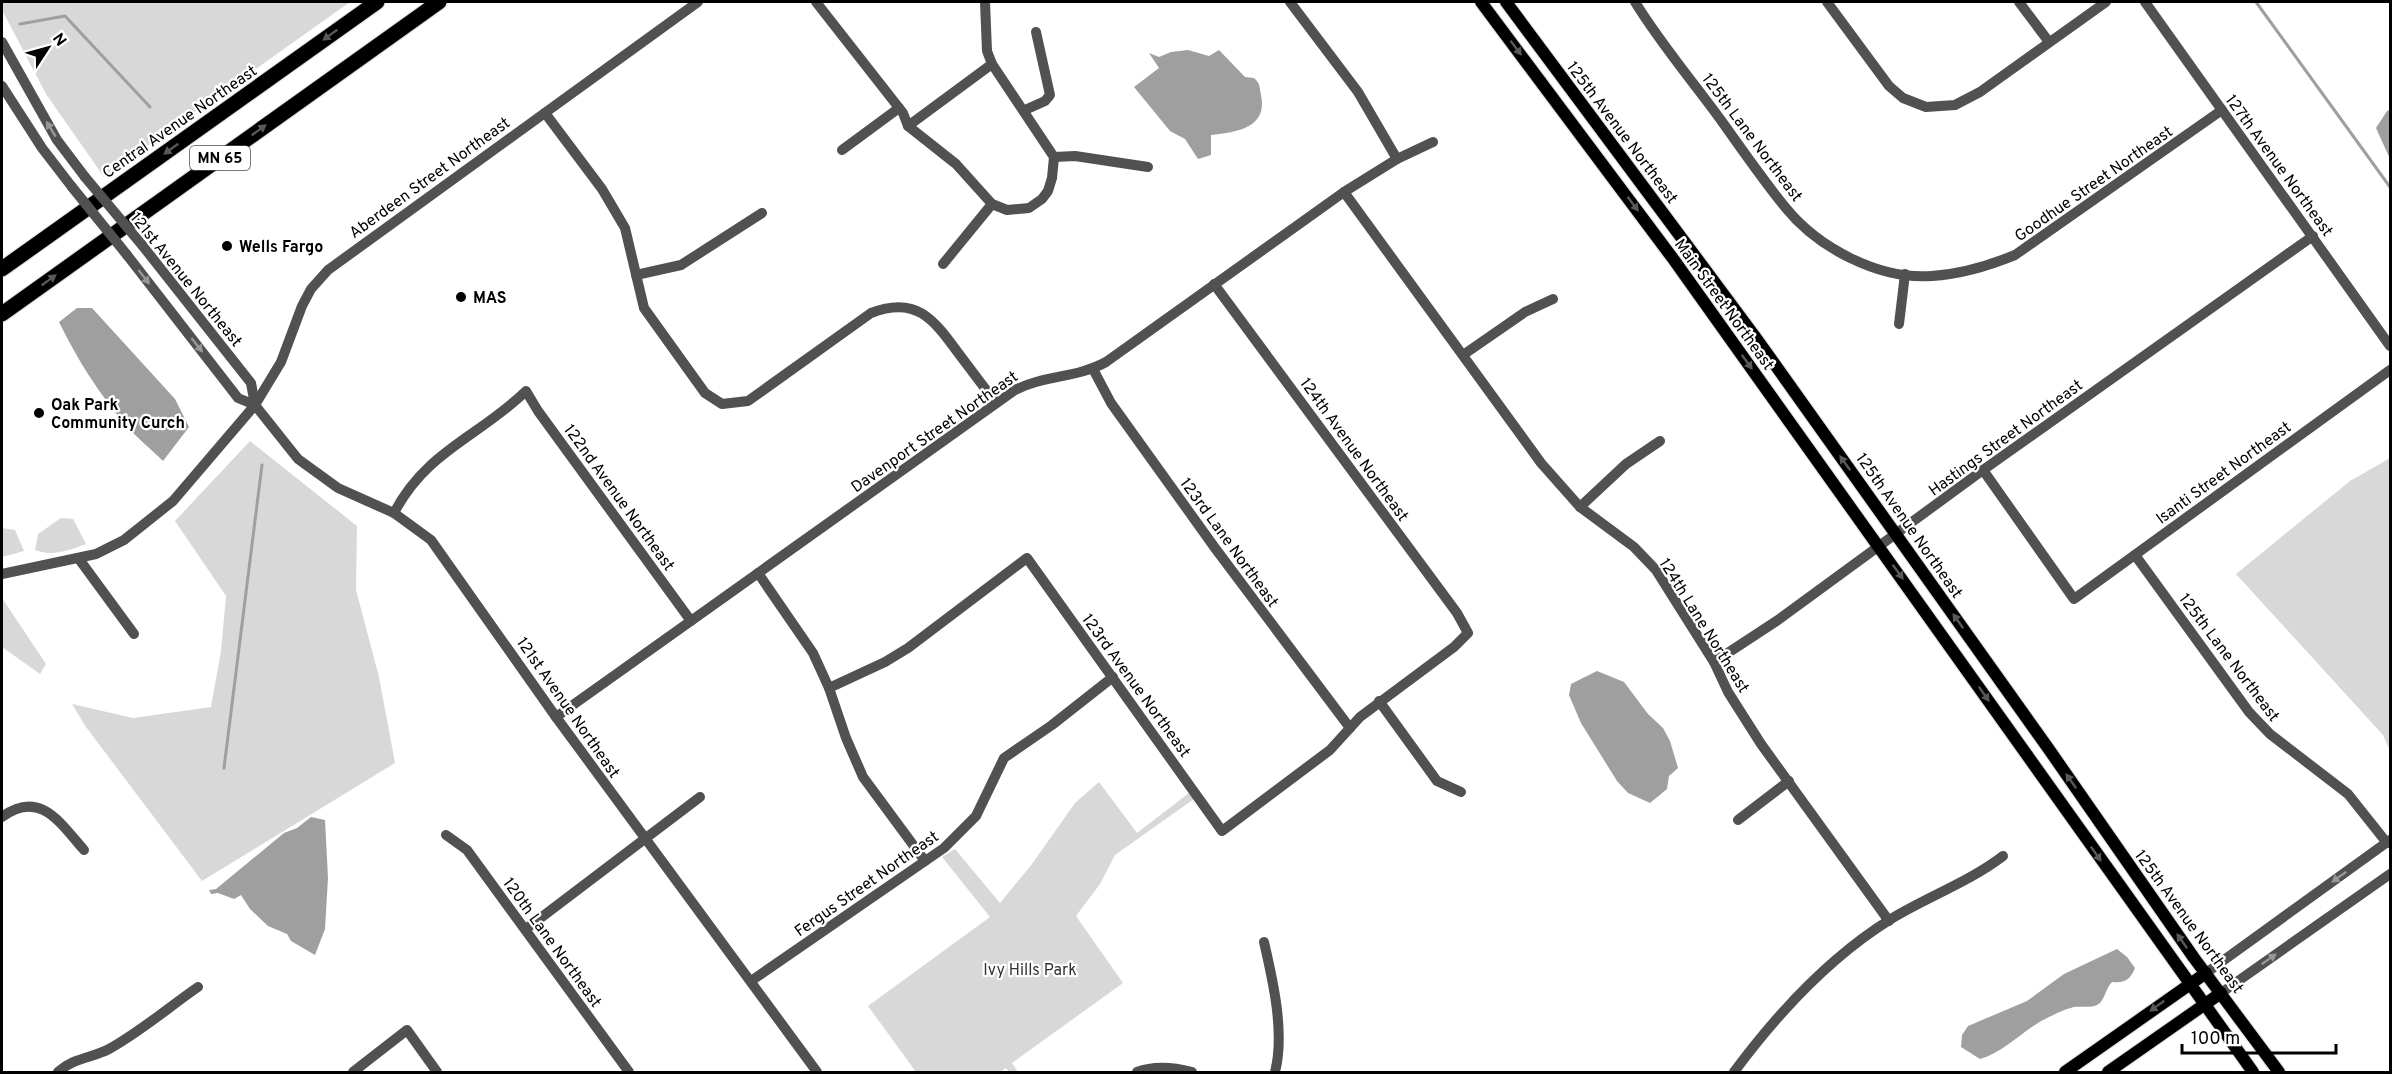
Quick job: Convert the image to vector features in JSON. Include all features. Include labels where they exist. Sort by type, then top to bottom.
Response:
[{"type":"highway","name":"Central Avenue Northeast","points":[[2,269],[377,2]]},
{"type":"highway","name":"MN 65","points":[[2,314],[439,2]]},
{"type":"main road","name":"Main Street Northeast","points":[[1481,2],[1674,260],[2189,984]]},
{"type":"main road","name":"125th Avenue Northeast","points":[[1506,2],[1756,338],[2206,973],[2279,1072]]},
{"type":"main road","points":[[2065,1072],[2206,973]]},
{"type":"main road","points":[[2189,984],[2253,1072]]},
{"type":"main road","points":[[2108,1072],[2221,993]]},
{"type":"street","name":"Aberdeen Street Northeast","points":[[2,574],[96,554],[124,540],[173,501],[255,405],[281,362],[302,306],[311,289],[328,270],[698,2]]},
{"type":"street","points":[[816,2],[903,113],[908,126],[956,164],[992,204],[1007,210],[1029,208],[1042,199],[1052,178],[1054,157],[992,63],[987,51],[985,2]]},
{"type":"street","points":[[1290,2],[1358,92],[1397,159]]},
{"type":"street","name":"125th Lane Northeast","points":[[1635,2],[1786,209],[1818,238],[1852,259],[1887,271],[1905,274]]},
{"type":"street","points":[[1827,2],[1889,86],[1903,98],[1926,107],[1955,105],[1980,92],[2106,2]]},
{"type":"street","points":[[2019,2],[2049,42]]},
{"type":"street","name":"127th Avenue Northeast","points":[[2145,2],[2391,346]]},
{"type":"street","points":[[1025,110],[1045,101],[1050,95],[1036,32]]},
{"type":"street","name":"121st Avenue Northeast","points":[[2,42],[57,140],[251,383],[255,405],[298,459],[338,489],[394,513],[431,540],[444,556],[556,717],[818,1072]]},
{"type":"street","points":[[908,126],[992,63]]},
{"type":"street","name":"121st Avenue Northeast","points":[[2,86],[42,148],[238,398],[255,405]]},
{"type":"street","points":[[842,150],[899,108]]},
{"type":"street","name":"Goodhue Street Northeast","points":[[1905,274],[1930,276],[1958,273],[1986,267],[2015,255],[2222,110]]},
{"type":"street","points":[[545,113],[602,189],[625,228],[635,262],[644,308],[705,393],[723,404],[748,401],[871,313],[893,306],[904,306],[927,315],[937,324],[996,403]]},
{"type":"street","name":"Davenport Street Northeast","points":[[556,717],[996,403],[1029,383],[1092,369],[1344,192],[1397,159],[1433,142]]},
{"type":"street","points":[[1054,157],[1061,155],[1148,167]]},
{"type":"street","name":"124th Lane Northeast","points":[[1344,192],[1541,463],[1580,507],[1634,547],[1656,570],[1714,662],[1728,692],[1761,744],[1889,921]]},
{"type":"street","points":[[943,264],[992,204]]},
{"type":"street","points":[[636,275],[681,265],[762,213]]},
{"type":"street","name":"Hastings Street Northeast","points":[[1714,662],[1778,620],[1983,470],[2313,236]]},
{"type":"street","points":[[1899,324],[1905,274]]},
{"type":"street","name":"124th Avenue Northeast","points":[[1214,284],[1457,613],[1468,633],[1454,647],[1379,701]]},
{"type":"street","points":[[1463,355],[1525,312],[1553,299]]},
{"type":"street","name":"123rd Lane Northeast","points":[[1092,369],[1111,403],[1201,529],[1350,728]]},
{"type":"street","name":"Isanti Street Northeast","points":[[1983,470],[2074,599],[2391,370]]},
{"type":"street","name":"122nd Avenue Northeast","points":[[394,513],[405,492],[427,467],[509,407],[526,391],[545,421],[691,621]]},
{"type":"street","points":[[1580,507],[1626,464],[1660,441]]},
{"type":"street","name":"125th Lane Northeast","points":[[2135,555],[2249,712],[2270,734],[2348,794],[2389,841]]},
{"type":"street","name":"123rd Avenue Northeast","points":[[829,688],[885,662],[908,648],[1027,558],[1039,578],[1113,677],[1222,831],[1330,750],[1350,728]]},
{"type":"street","points":[[79,559],[134,634]]},
{"type":"street","points":[[758,573],[813,652],[863,777],[925,861]]},
{"type":"street","name":"Fergus Street Northeast","points":[[751,981],[944,848],[976,816],[1004,758],[1113,677]]},
{"type":"street","points":[[1350,728],[1379,701],[1437,781],[1461,792]]},
{"type":"street","points":[[1737,820],[1789,781]]},
{"type":"street","points":[[526,930],[700,797]]},
{"type":"street","points":[[2,817],[19,807],[38,807],[58,821],[84,850]]},
{"type":"street","name":"120th Lane Northeast","points":[[446,835],[467,850],[629,1072]]},
{"type":"street","points":[[2206,973],[2389,841]]},
{"type":"street","points":[[1734,1072],[1768,1026],[1852,948],[1889,921],[1952,885],[1986,869],[2003,856]]},
{"type":"street","points":[[2221,993],[2391,874]]},
{"type":"street","points":[[1264,942],[1279,1043],[1275,1072]]},
{"type":"street","points":[[58,1072],[75,1061],[106,1051],[198,987]]},
{"type":"street","points":[[353,1072],[407,1030],[437,1072]]},
{"type":"street","points":[[1137,1072],[1155,1067],[1191,1072]]},
{"type":"green space","points":[[2,2],[350,2],[104,177],[46,94],[2,10]]},
{"type":"green space","points":[[250,441],[357,526],[356,590],[379,677],[395,763],[202,881],[86,727],[72,704],[133,718],[211,707],[221,651],[226,596],[175,521]]},
{"type":"green space","points":[[2390,458],[2390,751],[2383,735],[2236,574],[2350,481]]},
{"type":"green space","points":[[61,518],[73,519],[86,544],[54,553],[35,550],[38,534]]},
{"type":"green space","points":[[2,528],[15,530],[24,551],[2,557]]},
{"type":"green space","points":[[2,598],[46,664],[40,674],[2,647]]},
{"type":"green space","name":"Ivy Hills Park","points":[[1099,782],[1137,833],[1189,793],[1194,799],[1115,855],[1100,884],[1076,916],[1123,983],[1012,1063],[1018,1072],[1009,1072],[1006,1068],[1000,1072],[916,1072],[868,1006],[990,917],[942,857],[955,849],[1000,903],[1032,864],[1075,803]]},
{"type":"shaded area","points":[[1188,50],[1209,56],[1219,50],[1245,77],[1256,80],[1261,95],[1260,115],[1255,121],[1240,130],[1211,135],[1211,155],[1198,159],[1185,139],[1170,131],[1134,87],[1159,68],[1149,53],[1159,57],[1171,52]]},
{"type":"shaded area","points":[[2390,110],[2390,159],[2376,128]]},
{"type":"shaded area","points":[[77,308],[92,308],[175,399],[189,427],[163,461],[116,413],[73,349],[59,322]]},
{"type":"shaded area","points":[[1597,671],[1624,682],[1648,714],[1663,728],[1670,741],[1678,768],[1669,776],[1667,789],[1650,803],[1628,793],[1617,781],[1581,723],[1569,695],[1571,684]]},
{"type":"shaded area","points":[[311,817],[325,820],[328,878],[325,929],[315,955],[291,941],[287,934],[268,926],[250,909],[241,895],[234,899],[218,893],[211,894],[209,890],[216,889],[284,833],[297,828]]},
{"type":"shaded area","points":[[2117,949],[2135,968],[2126,980],[2112,982],[2102,1001],[2097,1005],[2074,1007],[2057,1013],[1998,1051],[1980,1059],[1961,1047],[1962,1035],[1968,1026],[2027,1001],[2064,974]]},
{"type":"waterway","points":[[2256,2],[2390,187]]},
{"type":"waterway","points":[[20,24],[65,16],[150,107]]},
{"type":"waterway","points":[[224,768],[262,465]]},
{"type":"place","name":"Wells Fargo","points":[[227,246]]},
{"type":"place","name":"MAS","points":[[461,297]]},
{"type":"place","name":"Oak Park Community Curch","points":[[39,413]]}]
